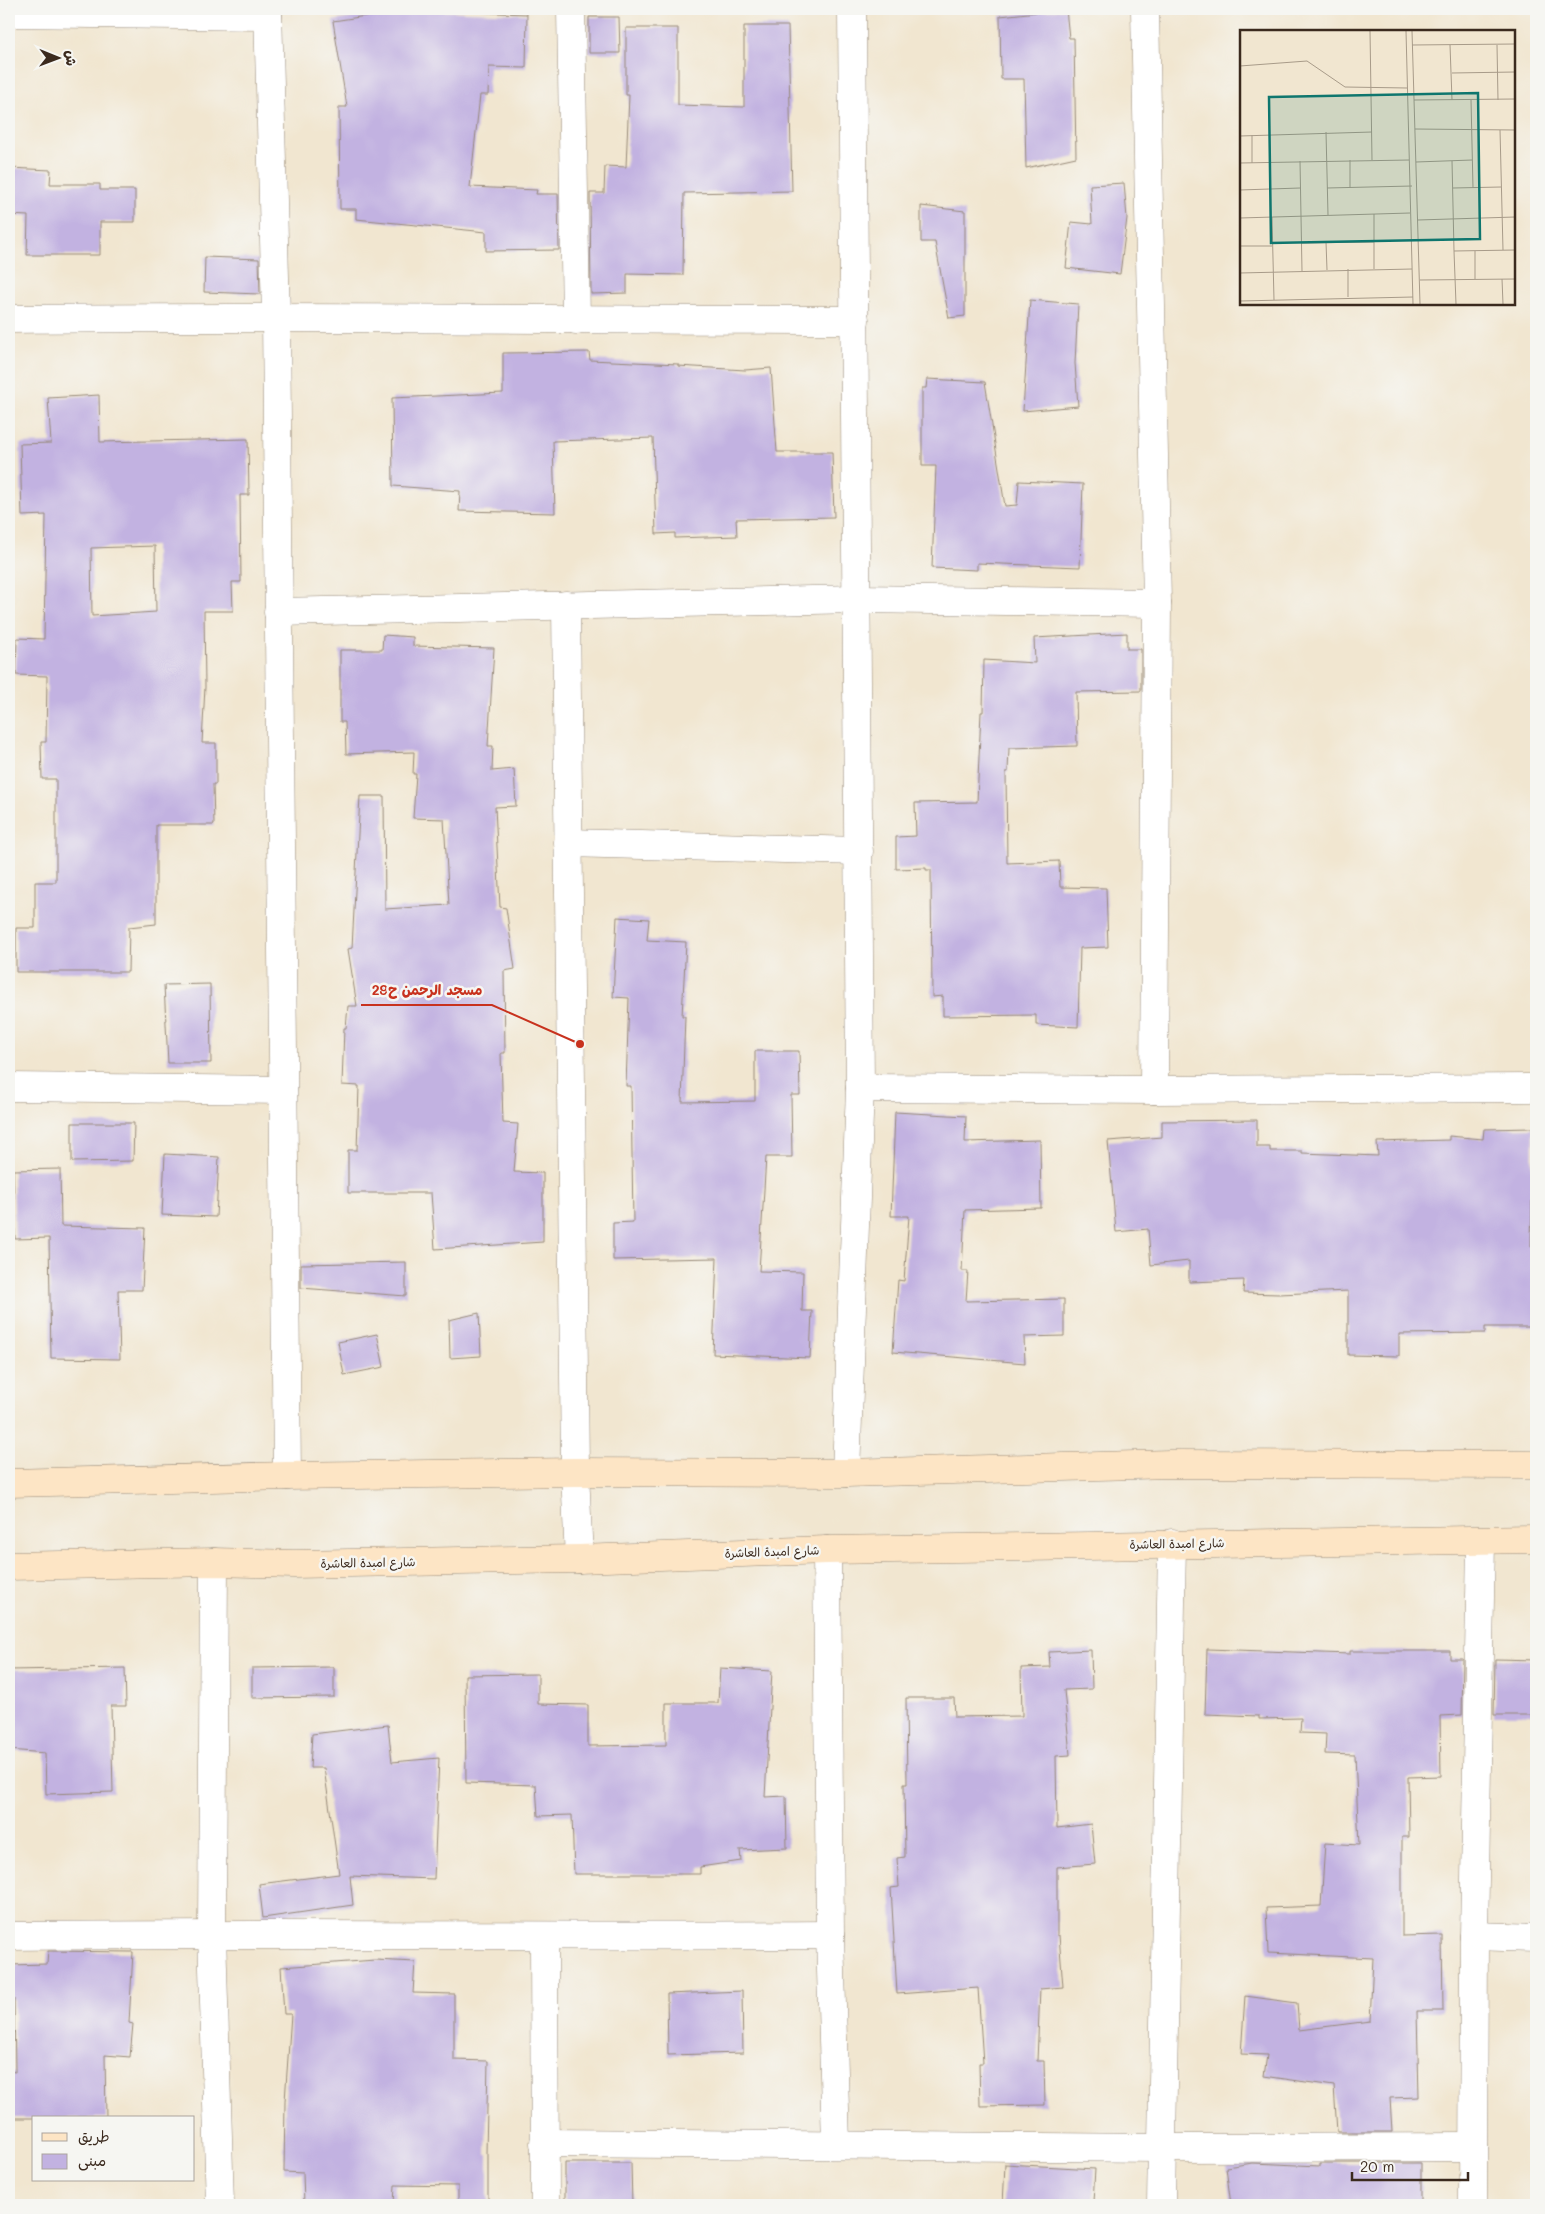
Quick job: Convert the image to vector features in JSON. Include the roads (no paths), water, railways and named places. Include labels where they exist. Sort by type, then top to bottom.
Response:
[{"type":"main road","points":[[9,1483],[287,1476],[575,1472],[846,1473],[1170,1464],[1536,1465]]},
{"type":"main road","name":"شارع امبدة العاشرة","points":[[9,1566],[579,1559],[827,1550],[1172,1543],[1536,1540]]},
{"type":"street","points":[[571,9],[576,320]]},
{"type":"street","points":[[846,1473],[860,1088],[852,9]]},
{"type":"street","points":[[1145,9],[1157,604],[1154,1090]]},
{"type":"street","points":[[9,13],[268,12],[276,316],[287,1476]]},
{"type":"street","points":[[9,319],[276,316],[576,320],[855,320]]},
{"type":"street","points":[[278,612],[857,600],[1157,604]]},
{"type":"street","points":[[566,605],[575,1472],[579,1559]]},
{"type":"street","points":[[568,843],[859,851]]},
{"type":"street","points":[[9,1087],[283,1090]]},
{"type":"street","points":[[860,1088],[1154,1090],[1536,1088]]},
{"type":"street","points":[[1473,2205],[1474,1936],[1481,1541]]},
{"type":"street","points":[[1161,2205],[1172,1543]]},
{"type":"street","points":[[827,1550],[830,1935],[836,2144]]},
{"type":"street","points":[[214,1562],[212,1934],[220,2205]]},
{"type":"street","points":[[9,1936],[212,1934],[544,1937],[830,1935]]},
{"type":"street","points":[[1474,1936],[1536,1938]]},
{"type":"street","points":[[544,1937],[545,2205]]},
{"type":"street","points":[[544,2143],[1162,2148],[1473,2147]]},
{"type":"place","name":"مسجد الرحمن ح29","points":[[580,1044]]}]
